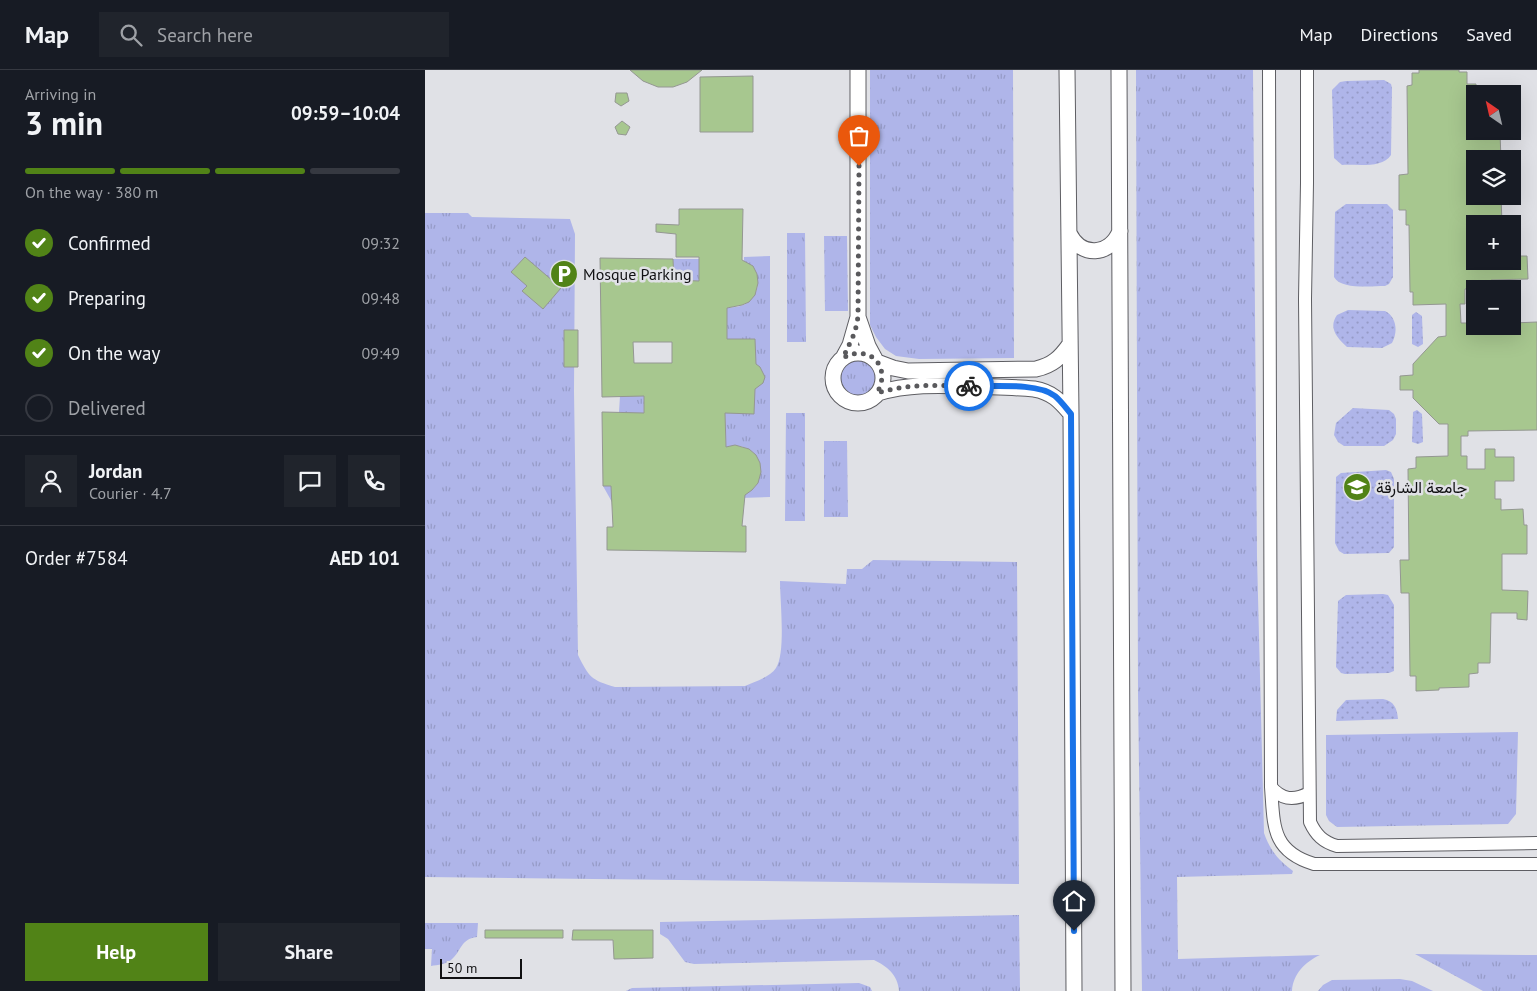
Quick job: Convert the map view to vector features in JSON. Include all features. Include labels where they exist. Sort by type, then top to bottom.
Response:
[{"type":"street","points":[[843,358],[855,332],[858,317],[858,70]]},
{"type":"street","points":[[1067,70],[1074,991]]},
{"type":"street","points":[[1119,70],[1123,991]]},
{"type":"street","points":[[1269,70],[1271,787],[1274,829],[1278,839],[1293,856],[1314,864],[1537,864]]},
{"type":"street","points":[[1307,70],[1305,299],[1310,822],[1320,838],[1337,846],[1537,843]]},
{"type":"street","points":[[1069,234],[1076,244],[1092,251],[1110,246],[1120,231]]},
{"type":"street","points":[[858,317],[868,346],[876,361],[881,369],[883,377],[882,386],[877,393],[869,400],[856,403],[843,398],[834,385],[833,377],[838,363],[849,354],[863,353],[876,361],[899,370],[1036,369],[1047,367],[1056,362],[1070,344]]},
{"type":"street","points":[[989,370],[989,386]]},
{"type":"street","points":[[877,393],[908,386],[989,386],[1044,390],[1055,396],[1071,414]]},
{"type":"street","points":[[1271,787],[1284,798],[1293,799],[1309,792]]},
{"type":"green space","points":[[870,70],[1013,70],[1014,358],[919,359],[896,356],[885,349],[870,325]]},
{"type":"green space","points":[[1136,70],[1253,70],[1257,557],[1264,833],[1275,854],[1293,871],[1292,874],[1177,877],[1178,959],[1320,955],[1309,961],[1297,974],[1292,991],[1142,991],[1138,693]]},
{"type":"green space","points":[[1384,80],[1391,84],[1392,88],[1391,155],[1382,162],[1375,164],[1342,165],[1334,158],[1332,90],[1340,82]]},
{"type":"green space","points":[[1346,204],[1387,204],[1393,210],[1393,277],[1389,284],[1385,286],[1350,286],[1343,284],[1334,277],[1335,212]]},
{"type":"green space","points":[[425,213],[468,213],[472,217],[570,219],[575,234],[574,391],[578,655],[588,673],[596,680],[615,687],[745,686],[770,674],[776,668],[779,661],[782,639],[780,581],[846,584],[847,569],[862,569],[873,560],[1017,562],[1019,884],[425,877]]},
{"type":"green space","points":[[787,233],[805,233],[806,342],[787,342]]},
{"type":"green space","points":[[824,236],[847,236],[848,311],[825,311]]},
{"type":"green space","points":[[770,256],[770,497],[612,502],[603,486],[716,486],[744,495],[758,483],[756,455],[742,446],[726,447],[725,413],[754,413],[755,340],[727,339],[727,308],[747,303],[758,285],[756,274],[744,261],[744,257]]},
{"type":"green space","points":[[673,259],[699,259],[699,281],[674,280]]},
{"type":"green space","points":[[1348,310],[1385,311],[1389,314],[1394,321],[1396,330],[1392,343],[1382,348],[1347,347],[1337,336],[1333,324],[1337,315]]},
{"type":"green space","points":[[1416,312],[1422,316],[1423,344],[1418,347],[1412,344],[1412,315]]},
{"type":"green space","points":[[858,359],[865,360],[871,365],[876,371],[876,385],[871,391],[865,396],[858,397],[851,396],[845,391],[840,385],[839,378],[840,371],[845,365],[851,360]]},
{"type":"green space","points":[[620,396],[644,396],[643,468],[630,413],[619,412]]},
{"type":"green space","points":[[1353,408],[1389,410],[1394,414],[1396,434],[1393,440],[1384,446],[1344,446],[1338,442],[1334,435],[1336,423]]},
{"type":"green space","points":[[1417,410],[1422,414],[1423,442],[1418,444],[1412,442],[1413,412]]},
{"type":"green space","points":[[786,413],[805,413],[805,521],[785,521]]},
{"type":"green space","points":[[824,441],[847,441],[848,517],[824,517]]},
{"type":"green space","points":[[1386,470],[1391,472],[1394,479],[1394,547],[1389,553],[1344,554],[1339,551],[1335,543],[1336,477],[1341,473]]},
{"type":"green space","points":[[1346,595],[1388,595],[1394,605],[1394,671],[1389,673],[1341,673],[1336,667],[1338,601]]},
{"type":"green space","points":[[1383,699],[1390,701],[1394,706],[1398,719],[1336,721],[1337,710],[1346,700]]},
{"type":"green space","points":[[1518,732],[1516,814],[1508,824],[1337,827],[1329,821],[1326,815],[1326,735]]},
{"type":"green space","points":[[1019,915],[1020,991],[899,991],[897,980],[891,972],[874,960],[694,964],[685,962],[668,939],[660,934],[660,922]]},
{"type":"green space","points":[[425,923],[478,923],[477,937],[467,940],[455,957],[449,961],[431,966],[432,949],[425,949]]},
{"type":"green space","points":[[1415,954],[1537,955],[1537,991],[1483,991]]},
{"type":"green space","points":[[1400,979],[1412,981],[1433,991],[1318,991],[1323,985],[1332,980]]},
{"type":"green space","points":[[859,983],[870,987],[872,991],[626,991],[632,988]]},
{"type":"building","points":[[630,70],[702,70],[687,82],[673,87],[658,87],[643,81]]},
{"type":"building","points":[[1419,70],[1459,70],[1459,72],[1467,72],[1467,84],[1476,85],[1466,85],[1466,140],[1500,140],[1501,150],[1466,150],[1466,205],[1501,205],[1502,215],[1466,215],[1466,270],[1521,270],[1521,256],[1527,256],[1528,279],[1466,280],[1465,304],[1460,304],[1461,323],[1466,323],[1466,335],[1521,335],[1521,323],[1537,322],[1537,430],[1468,431],[1468,436],[1461,436],[1461,456],[1467,456],[1467,469],[1485,469],[1485,449],[1495,449],[1495,457],[1514,457],[1514,481],[1495,481],[1495,499],[1501,499],[1501,510],[1523,509],[1524,525],[1527,525],[1527,554],[1502,554],[1502,590],[1528,591],[1527,620],[1517,619],[1517,613],[1491,613],[1490,663],[1478,663],[1478,673],[1469,674],[1469,687],[1416,691],[1416,676],[1410,676],[1409,593],[1401,593],[1400,560],[1409,560],[1408,469],[1416,468],[1416,457],[1448,456],[1448,424],[1439,424],[1413,398],[1413,390],[1400,390],[1400,376],[1413,375],[1413,364],[1438,337],[1446,336],[1446,304],[1413,305],[1413,292],[1410,292],[1409,225],[1406,225],[1406,210],[1399,210],[1399,175],[1408,174],[1407,86],[1412,85],[1412,73],[1419,73]]},
{"type":"building","points":[[753,76],[753,132],[700,132],[700,77]]},
{"type":"building","points":[[616,93],[627,93],[629,101],[621,106],[615,102]]},
{"type":"building","points":[[622,121],[630,127],[626,135],[618,134],[615,127]]},
{"type":"building","points":[[679,209],[743,209],[742,260],[753,266],[757,274],[758,283],[755,295],[749,302],[727,308],[727,339],[755,339],[756,364],[760,367],[765,377],[763,383],[755,389],[754,414],[725,413],[726,447],[735,445],[749,449],[756,455],[760,463],[761,472],[758,483],[745,495],[742,526],[746,526],[746,552],[607,550],[607,527],[613,527],[611,486],[603,486],[602,412],[644,413],[644,396],[602,397],[600,258],[673,259],[674,280],[699,281],[699,257],[676,257],[676,234],[656,232],[656,224],[679,225]],"holes":[[[633,342],[672,342],[672,363],[634,363]]]},
{"type":"building","points":[[525,257],[561,288],[543,309],[522,291],[527,286],[511,272]]},
{"type":"building","points":[[564,330],[578,330],[578,367],[564,367]]},
{"type":"building","points":[[485,930],[563,930],[563,938],[485,938]]},
{"type":"building","points":[[573,930],[653,930],[653,958],[614,959],[613,940],[572,940]]},
{"type":"way so far","points":[[859,166],[858,317],[855,332],[843,358],[849,354],[863,353],[877,362],[883,377],[882,386],[877,393],[908,386],[969,386]]},
{"type":"place","name":"Mosque Parking","points":[[564,274]]},
{"type":"place","name":"جامعة الشارقة","points":[[1357,487]]},
{"type":"route","points":[[969,386],[1017,387],[1044,390],[1055,396],[1071,414],[1074,931]]}]
